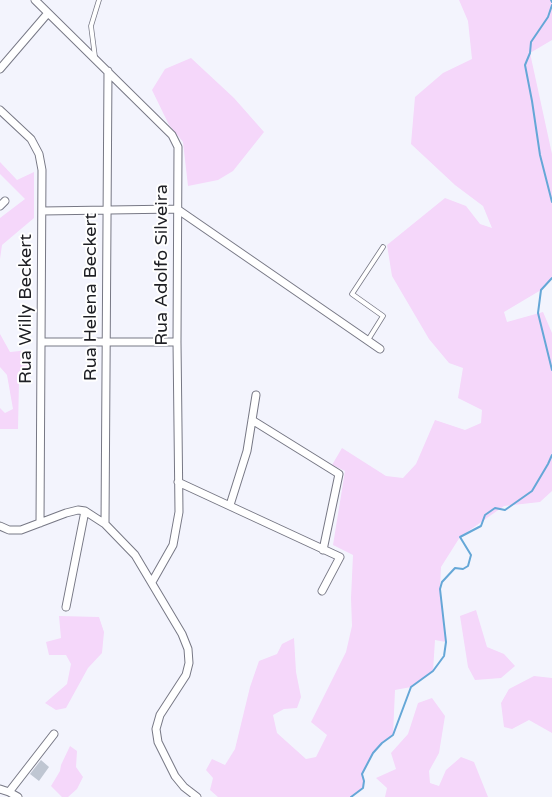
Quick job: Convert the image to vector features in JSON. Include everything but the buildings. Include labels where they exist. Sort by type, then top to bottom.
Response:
[{"type":"street","name":"Rua Adolfo Silveira","points":[[35,0],[175,139],[178,153],[177,342],[179,512],[176,536],[167,557],[152,582]]},
{"type":"street","points":[[0,69],[48,12]]},
{"type":"street","name":"Rua Helena Beckert","points":[[105,524],[108,71]]},
{"type":"street","name":"Rua Willy Beckert","points":[[0,110],[31,139],[39,154],[42,170],[40,523]]},
{"type":"street","points":[[42,210],[177,209],[380,349]]},
{"type":"street","points":[[42,342],[177,342]]},
{"type":"street","points":[[230,505],[247,451],[256,395]]},
{"type":"street","points":[[252,420],[338,474],[323,550]]},
{"type":"street","points":[[178,482],[340,557],[322,591]]},
{"type":"street","points":[[0,526],[15,531],[72,511],[86,511],[105,524],[130,548],[182,634],[188,649],[189,663],[186,675],[160,715],[156,729],[158,742],[179,783],[190,795],[197,797]]},
{"type":"street","points":[[66,607],[86,511]]},
{"type":"street","points":[[9,792],[54,734]]},
{"type":"street","points":[[0,790],[18,797]]},
{"type":"lane","points":[[95,59],[91,26],[99,0]]},
{"type":"lane","points":[[368,340],[383,316],[352,294],[383,247]]},
{"type":"shaded area","points":[[459,0],[552,0],[552,40],[530,53],[552,154],[552,278],[541,290],[504,312],[507,322],[543,312],[552,333],[552,491],[540,502],[504,506],[460,537],[441,567],[440,589],[446,642],[435,640],[433,671],[411,687],[395,690],[393,735],[373,753],[362,773],[363,788],[351,797],[218,797],[210,790],[213,778],[206,770],[212,759],[225,765],[235,749],[250,687],[259,661],[277,654],[282,644],[294,638],[296,672],[301,697],[297,708],[284,709],[273,715],[277,733],[306,759],[316,757],[327,735],[311,722],[346,652],[352,626],[353,555],[333,545],[345,471],[332,465],[342,448],[386,476],[403,478],[416,464],[435,420],[465,430],[481,423],[482,410],[458,398],[463,368],[449,363],[429,339],[392,276],[387,245],[445,198],[466,206],[480,224],[492,228],[483,206],[455,185],[411,144],[415,97],[443,73],[472,59],[468,21]]},
{"type":"shaded area","points":[[191,58],[234,98],[264,132],[233,171],[218,180],[188,186],[183,142],[169,125],[152,90],[165,69]]},
{"type":"shaded area","points":[[0,162],[17,180],[34,172],[34,218],[2,245],[0,259],[0,218],[25,199],[0,174]]},
{"type":"shaded area","points":[[0,334],[10,352],[30,350],[30,376],[19,380],[18,429],[0,429],[0,408],[5,413],[13,409],[7,375],[0,367]]},
{"type":"shaded area","points":[[476,610],[487,647],[504,654],[515,666],[501,678],[475,680],[468,667],[460,616]]},
{"type":"shaded area","points":[[59,616],[99,617],[104,632],[102,653],[88,668],[66,708],[56,710],[45,703],[67,684],[71,664],[66,655],[49,655],[46,642],[61,638]]},
{"type":"shaded area","points":[[534,676],[552,678],[552,733],[529,720],[512,729],[504,727],[501,703],[509,689]]},
{"type":"shaded area","points":[[432,698],[445,716],[439,753],[429,771],[430,783],[439,786],[446,770],[461,757],[474,762],[488,797],[385,797],[387,788],[376,778],[396,769],[391,753],[408,734],[418,703]]},
{"type":"shaded area","points":[[70,746],[77,751],[76,767],[83,777],[77,789],[68,797],[62,797],[51,786],[60,771]]},
{"type":"waterway","points":[[552,5],[548,17],[531,42],[530,53],[525,65],[540,155],[552,202]]},
{"type":"waterway","points":[[552,278],[541,290],[538,313],[552,370]]},
{"type":"waterway","points":[[351,797],[363,788],[362,774],[373,753],[393,735],[411,687],[433,671],[444,656],[446,642],[440,589],[442,582],[455,568],[463,569],[468,566],[471,555],[460,537],[481,526],[485,515],[495,508],[505,510],[532,491],[552,455]]}]
